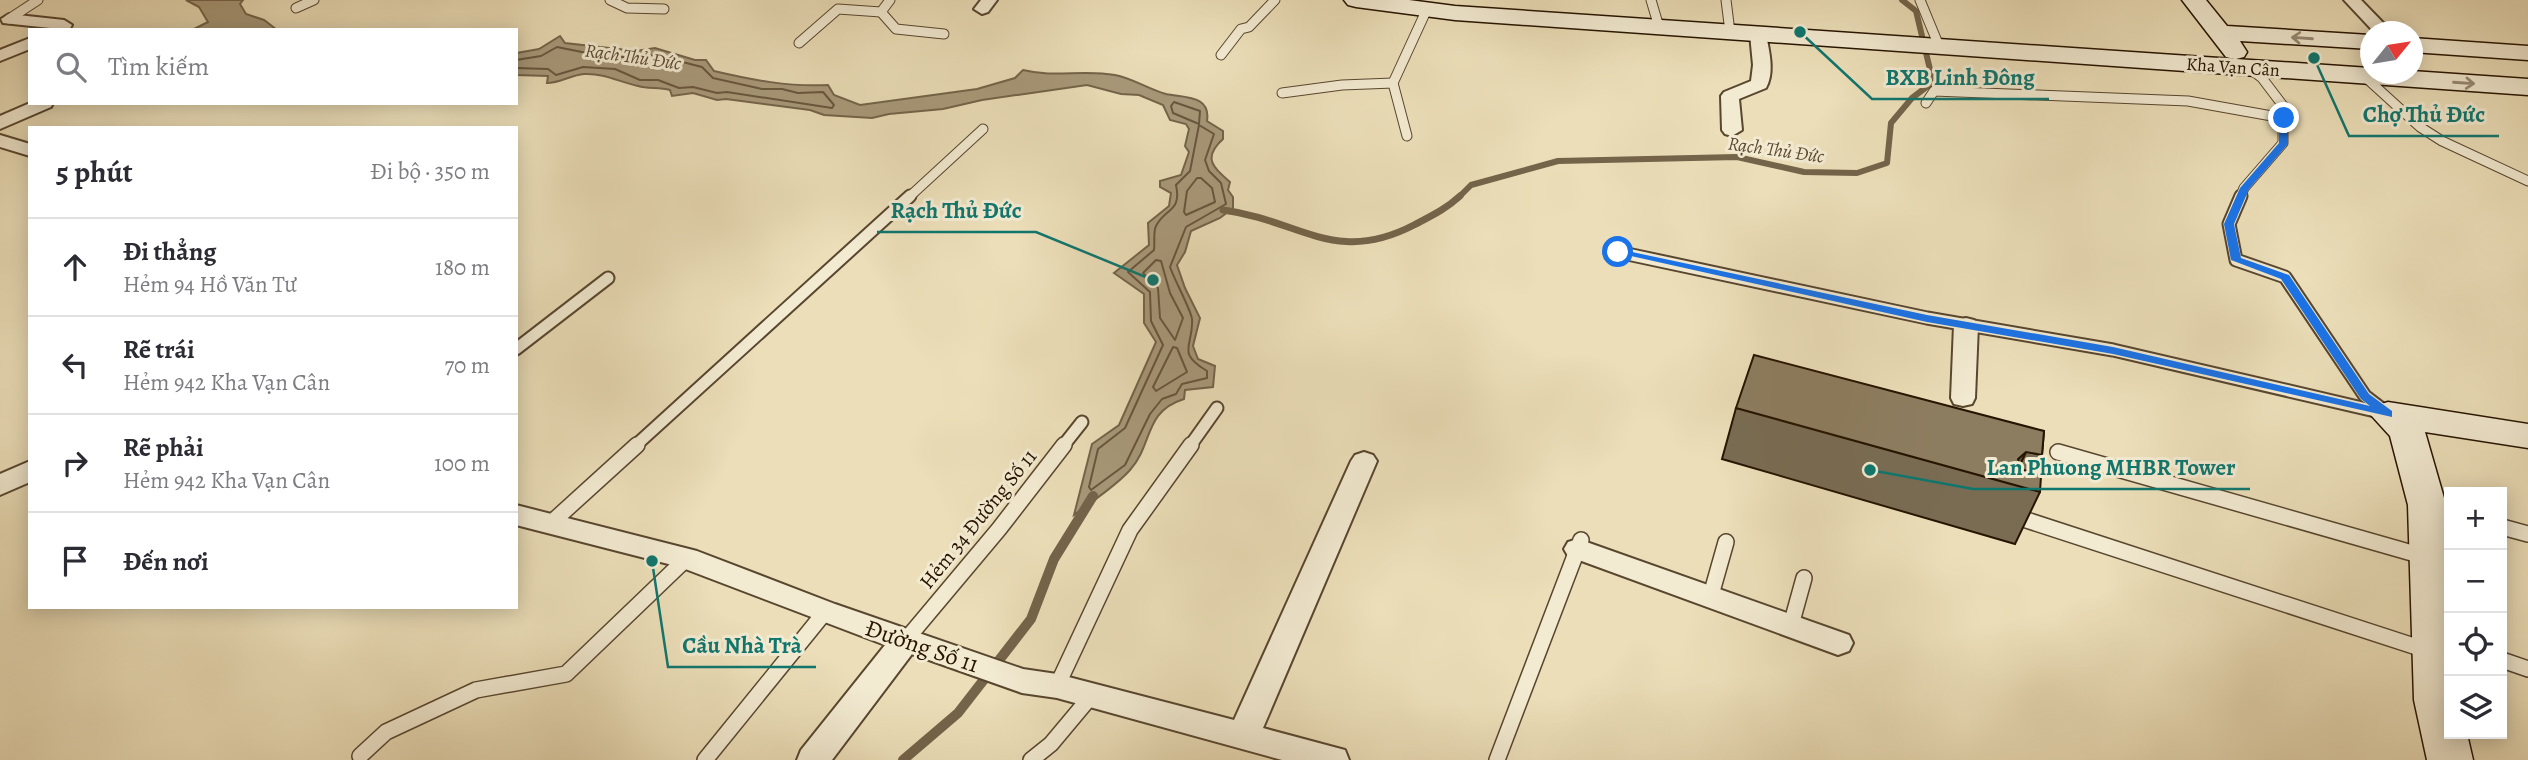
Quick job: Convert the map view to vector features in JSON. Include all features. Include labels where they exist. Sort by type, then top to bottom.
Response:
[{"type":"main road","points":[[1356,0],[1427,9],[1758,34]]},
{"type":"main road","points":[[2194,0],[2249,68]]},
{"type":"main road","points":[[2220,33],[2360,41]]},
{"type":"main road","name":"Kha Vạn Cân","points":[[1758,34],[2360,76]]},
{"type":"main road","points":[[2423,46],[2528,53]]},
{"type":"main road","name":"Kha Vạn Cân","points":[[2423,80],[2528,87]]},
{"type":"main road","points":[[2388,414],[2528,436]]},
{"type":"main road","points":[[2388,414],[2407,432],[2432,507],[2429,559],[2439,644],[2436,700],[2450,760]]},
{"type":"street","points":[[2352,0],[2373,21]]},
{"type":"street","points":[[9,19],[64,25],[61,28]]},
{"type":"street","points":[[1732,130],[1730,96],[1760,84],[1762,65],[1758,34]]},
{"type":"street","points":[[0,56],[28,44]]},
{"type":"street","points":[[0,123],[40,105]]},
{"type":"street","points":[[0,141],[28,149]]},
{"type":"street","points":[[1963,398],[1966,325]]},
{"type":"street","points":[[1244,735],[1364,461]]},
{"type":"street","points":[[0,485],[28,471]]},
{"type":"street","name":"Đường Số 11","points":[[518,516],[687,558],[825,612],[1022,681],[1092,695],[1333,760]]},
{"type":"street","points":[[1579,544],[1838,643]]},
{"type":"street","points":[[813,760],[911,643]]},
{"type":"lane","points":[[9,19],[38,0]]},
{"type":"lane","points":[[296,8],[314,0]]},
{"type":"lane","points":[[610,0],[615,5],[624,7],[664,9]]},
{"type":"lane","points":[[881,12],[890,0]]},
{"type":"lane","points":[[1221,55],[1241,29],[1249,27],[1275,0]]},
{"type":"lane","points":[[1651,0],[1659,27]]},
{"type":"lane","points":[[1726,0],[1730,32]]},
{"type":"lane","points":[[1920,0],[1939,46]]},
{"type":"lane","points":[[799,43],[838,9],[881,12],[896,29],[944,34]]},
{"type":"lane","points":[[1407,136],[1393,83],[1427,9]]},
{"type":"lane","points":[[2249,68],[2262,78],[2287,111],[2284,118],[2283,144],[2244,188],[2229,224],[2236,260],[2285,277],[2365,397],[2388,414]]},
{"type":"lane","points":[[1282,93],[1342,85],[1393,83]]},
{"type":"lane","points":[[2373,84],[2431,134],[2466,154],[2528,181]]},
{"type":"lane","points":[[1926,103],[1934,92],[1989,96],[2110,97],[2189,102],[2284,118]]},
{"type":"lane","points":[[550,524],[983,129]]},
{"type":"lane","points":[[1618,252],[1966,325],[2113,350],[2388,414]]},
{"type":"lane","points":[[518,347],[608,278]]},
{"type":"lane","points":[[1056,686],[1130,530],[1217,408]]},
{"type":"lane","name":"Hẻm 34 Đường Số 11","points":[[911,643],[1082,422]]},
{"type":"lane","points":[[2057,452],[2429,559]]},
{"type":"lane","points":[[2004,513],[2439,644]]},
{"type":"lane","points":[[2507,528],[2528,534]]},
{"type":"lane","points":[[1711,595],[1726,542]]},
{"type":"lane","points":[[1497,760],[1579,544]]},
{"type":"lane","points":[[360,756],[386,732],[476,690],[566,674],[687,558]]},
{"type":"lane","points":[[1791,625],[1804,578]]},
{"type":"lane","points":[[705,760],[825,612]]},
{"type":"lane","points":[[2507,662],[2528,669]]},
{"type":"lane","points":[[1031,760],[1051,744],[1092,695]]},
{"type":"water","points":[[186,0],[243,0],[240,4],[246,14],[264,20],[274,28],[196,28],[208,22],[199,7]]},
{"type":"water","name":"Rạch Thủ Đức","points":[[560,36],[565,43],[636,51],[655,48],[695,60],[706,60],[714,71],[756,80],[828,85],[834,95],[860,105],[977,89],[1015,78],[1023,70],[1115,75],[1166,94],[1201,102],[1205,106],[1207,121],[1223,131],[1223,139],[1213,152],[1212,162],[1230,182],[1228,190],[1233,197],[1233,208],[1220,218],[1191,231],[1185,252],[1177,265],[1200,318],[1193,346],[1198,359],[1215,366],[1213,387],[1185,390],[1184,399],[1171,405],[1155,420],[1138,460],[1130,470],[1074,515],[1092,444],[1119,425],[1156,342],[1144,323],[1144,294],[1114,273],[1149,245],[1148,223],[1169,206],[1171,193],[1160,187],[1160,181],[1181,175],[1189,152],[1185,146],[1189,129],[1186,124],[1170,120],[1163,105],[1139,95],[1121,94],[1087,85],[872,118],[824,115],[810,110],[717,100],[693,93],[672,96],[670,90],[642,87],[592,74],[547,83],[548,76],[518,75],[518,53],[539,49]]},
{"type":"building","points":[[1754,355],[2044,431],[2042,455],[2026,452],[2018,459],[2021,469],[2041,476],[2040,492],[1736,408]]},
{"type":"waterway","name":"Rạch Thủ Đức","points":[[1460,196],[1471,185],[1558,161],[1737,157],[1804,172],[1857,173],[1887,163],[1891,123],[1912,98],[1933,82],[1916,11],[1902,0]]},
{"type":"waterway","name":"Rạch Thủ Đức","points":[[1223,210],[1250,215],[1318,237],[1362,241],[1386,237],[1414,225],[1444,209],[1460,196]]},
{"type":"waterway","points":[[903,760],[958,713],[1031,619],[1054,559],[1093,496]]},
{"type":"place","name":"BXB Linh Đông","points":[[1800,32]]},
{"type":"place","name":"Chợ Thủ Đức","points":[[2314,58]]},
{"type":"place","name":"Rạch Thủ Đức","points":[[1153,280]]},
{"type":"place","name":"Lan Phuong MHBR Tower","points":[[1870,470]]},
{"type":"place","name":"Cầu Nhà Trà","points":[[652,561]]},
{"type":"route","points":[[1618,252],[1927,318],[2113,350],[2388,414],[2365,397],[2285,277],[2236,260],[2229,224],[2244,188],[2283,144],[2284,118]]}]
